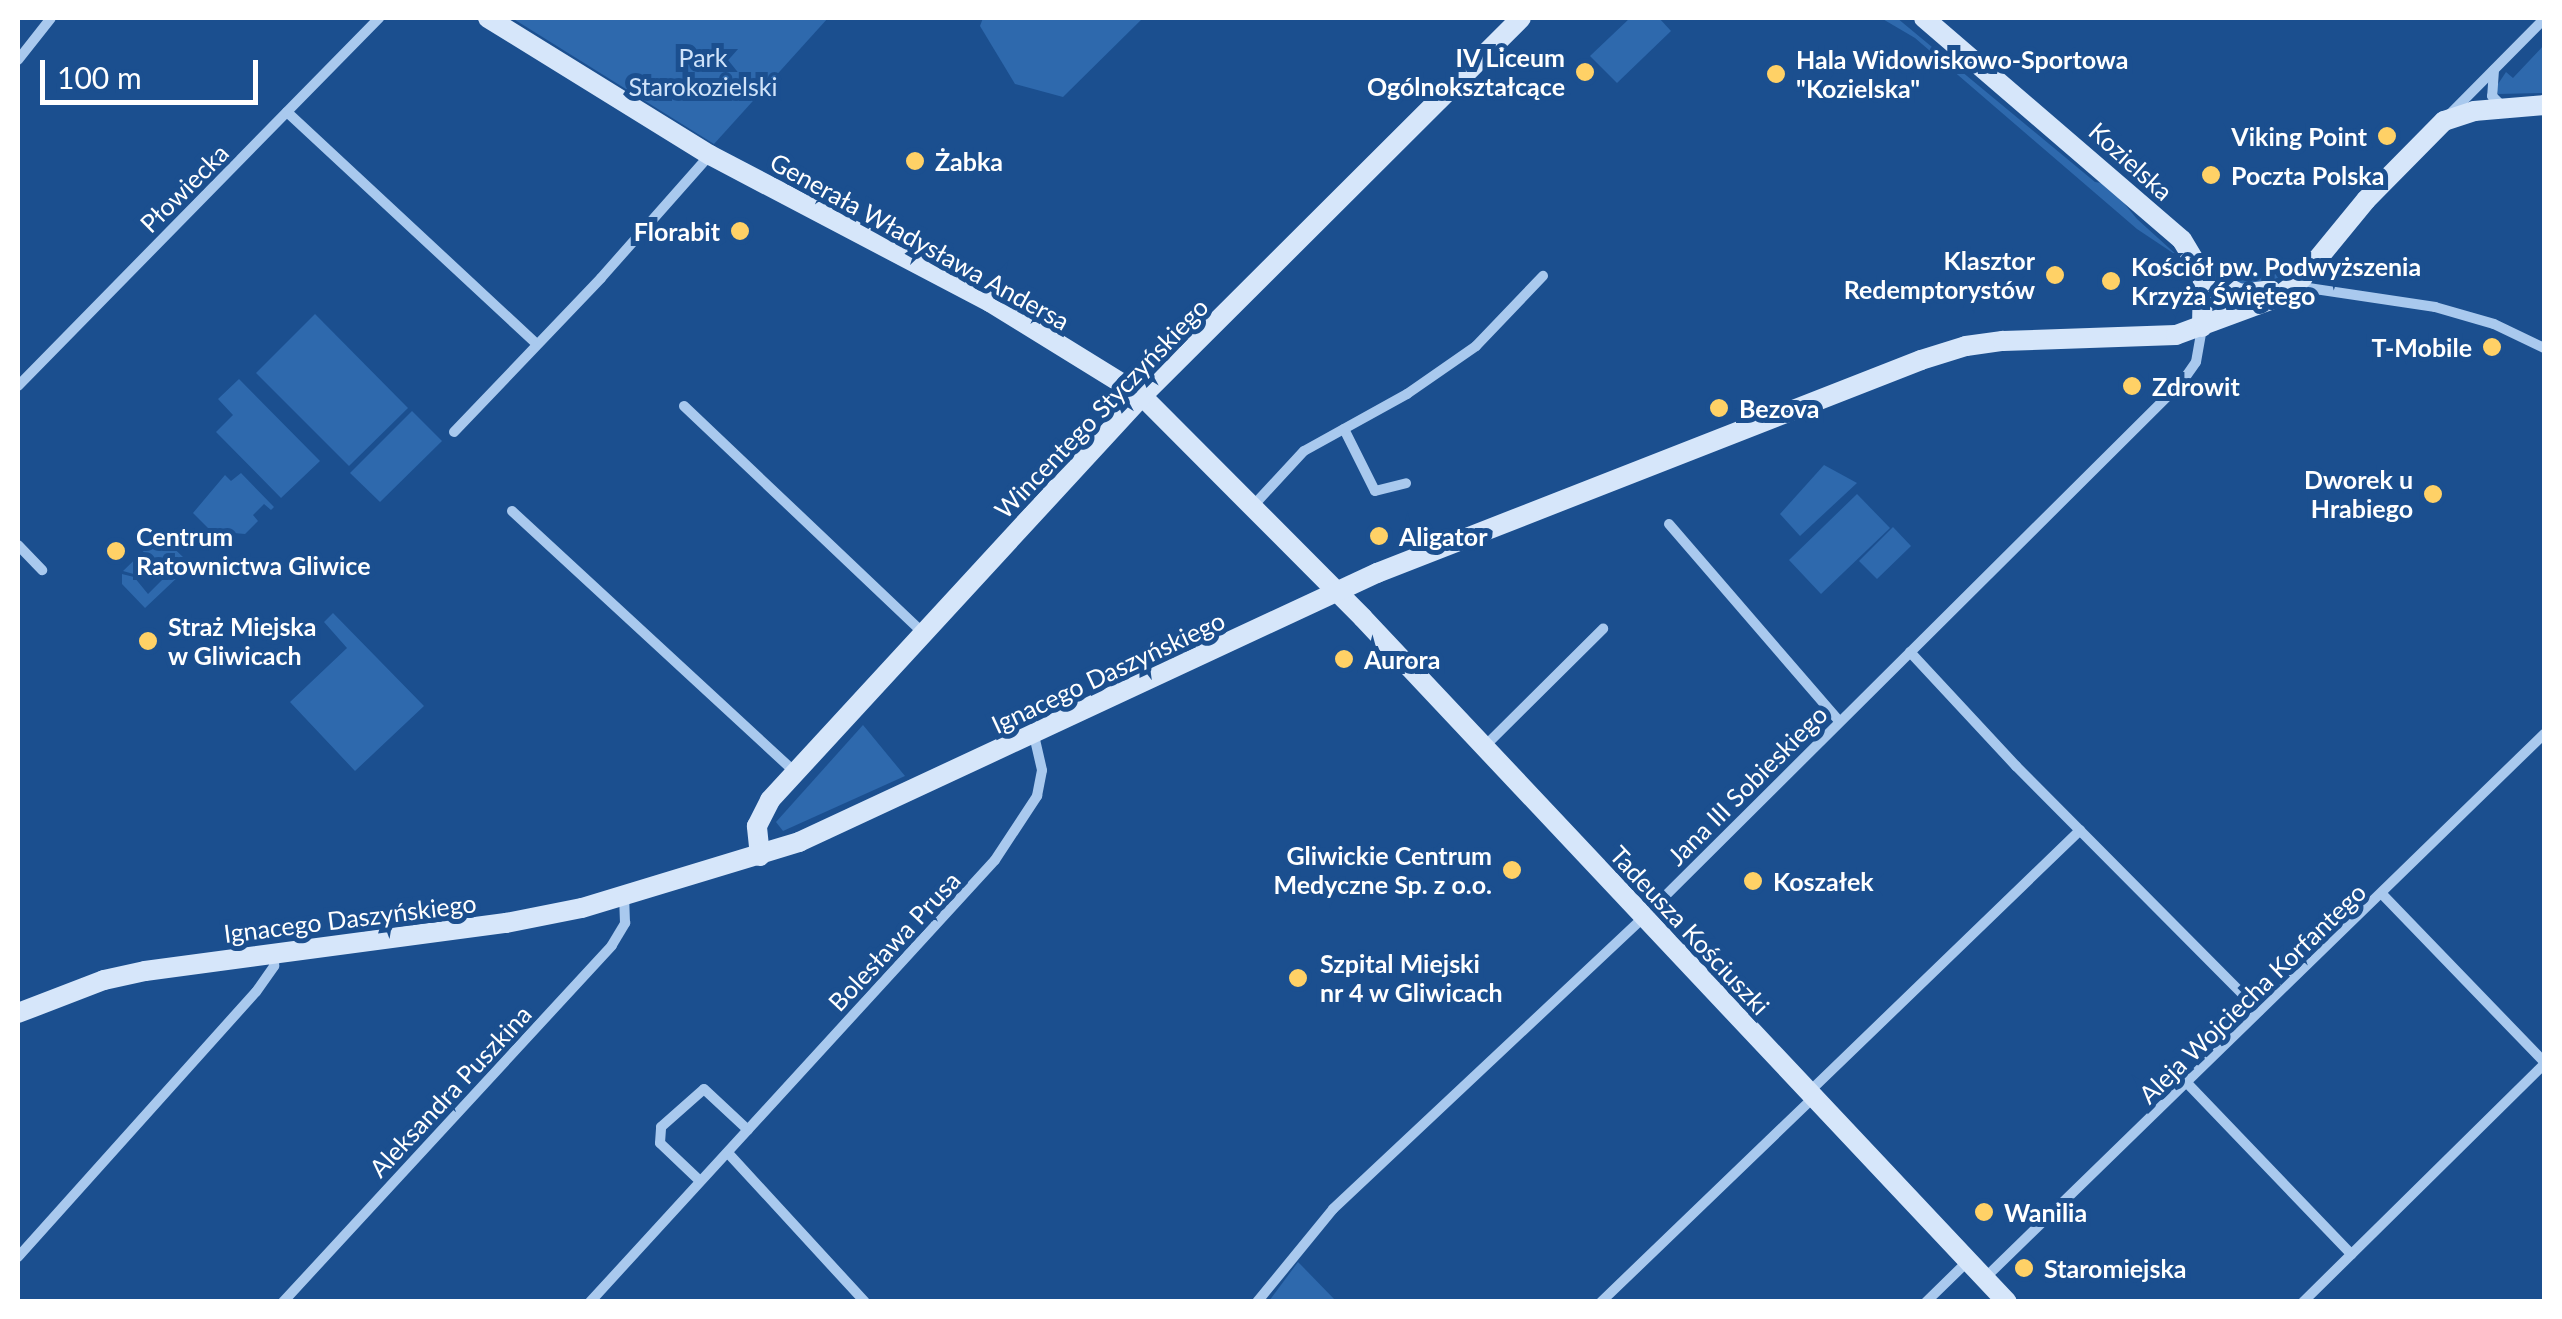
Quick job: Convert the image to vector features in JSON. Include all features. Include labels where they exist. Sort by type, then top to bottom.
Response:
[{"type":"street","points":[[18,60],[51,18]]},
{"type":"street","name":"Płowiecka","points":[[18,386],[379,18]]},
{"type":"street","name":"Generała Władysława Andersa","points":[[488,18],[710,155],[976,294],[1142,396],[1337,592]]},
{"type":"street","name":"Wincentego Styczyńskiego","points":[[760,856],[760,815],[795,772],[1142,396],[1521,18]]},
{"type":"street","name":"Kozielska","points":[[1924,18],[2182,240],[2203,275]]},
{"type":"street","points":[[2294,286],[2366,200],[2538,20]]},
{"type":"street","points":[[2494,69],[2492,96],[2505,108]]},
{"type":"street","points":[[2444,120],[2544,105]]},
{"type":"street","points":[[287,112],[537,344]]},
{"type":"street","points":[[454,432],[710,155]]},
{"type":"street","points":[[2202,327],[2203,275],[2240,294],[2294,286],[2448,311],[2494,324],[2544,348]]},
{"type":"street","points":[[1253,506],[1304,451],[1408,394],[1476,346],[1543,276]]},
{"type":"street","name":"Ignacego Daszyńskiego","points":[[18,1013],[104,980],[506,923],[624,898],[760,856],[823,833],[1337,592],[1492,526],[1949,350],[2004,340],[2168,336],[2278,297],[2294,286]]},
{"type":"street","name":"Jana III Sobieskiego","points":[[1256,1302],[1332,1209],[1644,917],[2190,374],[2198,356],[2202,327]]},
{"type":"street","points":[[684,406],[924,634]]},
{"type":"street","points":[[1344,429],[1375,491],[1406,483]]},
{"type":"street","points":[[512,511],[795,772]]},
{"type":"street","points":[[1669,524],[1838,720]]},
{"type":"street","points":[[18,545],[42,570]]},
{"type":"street","name":"Tadeusza Kościuszki","points":[[1337,592],[2007,1302]]},
{"type":"street","points":[[1484,748],[1603,629]]},
{"type":"street","points":[[1910,652],[2259,1010]]},
{"type":"street","name":"Bolesława Prusa","points":[[590,1302],[976,882],[1024,820],[1041,784],[1034,734]]},
{"type":"street","name":"Aleja Wojciecha Korfantego","points":[[1985,1278],[2544,734]]},
{"type":"street","points":[[1601,1302],[2080,830]]},
{"type":"street","points":[[2303,1302],[2544,1063],[2382,894]]},
{"type":"street","name":"Aleksandra Puszkina","points":[[283,1302],[612,945],[626,923],[624,898]]},
{"type":"street","points":[[18,1257],[256,992],[274,966],[274,953]]},
{"type":"street","points":[[2188,1084],[2351,1254]]},
{"type":"street","points":[[700,1182],[660,1143],[661,1127],[704,1089],[748,1130]]},
{"type":"street","points":[[728,1153],[865,1302]]},
{"type":"street","points":[[1926,1302],[1968,1261]]},
{"type":"green space","name":"Park Starokozielski","points":[[512,18],[828,18],[714,144]]},
{"type":"green space","points":[[983,18],[1143,18],[1063,97],[1015,84],[980,26]]},
{"type":"green space","points":[[1630,18],[1659,18],[1671,31],[1617,83],[1590,56]]},
{"type":"green space","points":[[1881,18],[1897,18],[2095,182],[2108,184],[2137,219],[2179,257],[2137,229],[1915,38]]},
{"type":"green space","points":[[2544,45],[2544,93],[2498,94],[2496,87],[2506,72],[2513,78]]},
{"type":"green space","points":[[2226,265],[2234,273],[2279,273],[2280,277],[2248,288],[2221,278]]},
{"type":"green space","points":[[315,314],[408,408],[349,466],[256,373]]},
{"type":"green space","points":[[239,379],[320,461],[281,498],[216,432],[233,415],[218,399]]},
{"type":"green space","points":[[412,411],[442,441],[380,502],[350,473]]},
{"type":"green space","points":[[1824,465],[1857,483],[1800,536],[1780,514]]},
{"type":"green space","points":[[241,473],[274,507],[271,510],[264,504],[253,515],[258,521],[245,534],[211,531],[193,513],[225,475],[231,481]]},
{"type":"green space","points":[[1857,494],[1890,528],[1821,594],[1789,560]]},
{"type":"green space","points":[[1893,527],[1911,546],[1877,579],[1859,561]]},
{"type":"green space","points":[[163,538],[183,557],[181,574],[145,608],[122,584],[122,574],[134,577],[148,594],[163,579],[149,564],[137,575],[123,571],[154,541]]},
{"type":"green space","points":[[333,613],[424,706],[355,771],[290,702],[347,648],[324,622]]},
{"type":"green space","points":[[863,725],[905,776],[783,831],[776,822]]},
{"type":"green space","points":[[1298,1262],[1302,1266],[1336,1301],[1269,1301]]},
{"type":"place","name":"IV Liceum Ogólnokształcące","points":[[1585,72]]},
{"type":"place","name":"Hala Widowiskowo-Sportowa \"Kozielska\"","points":[[1776,74]]},
{"type":"place","name":"Viking Point","points":[[2387,136]]},
{"type":"place","name":"Żabka","points":[[915,161]]},
{"type":"place","name":"Poczta Polska","points":[[2211,175]]},
{"type":"place","name":"Florabit","points":[[740,231]]},
{"type":"place","name":"Klasztor Redemptorystów","points":[[2055,275]]},
{"type":"place","name":"Kościół pw. Podwyższenia Krzyża Świętego","points":[[2111,281]]},
{"type":"place","name":"T-Mobile","points":[[2492,347]]},
{"type":"place","name":"Zdrowit","points":[[2132,386]]},
{"type":"place","name":"Bezova","points":[[1719,408]]},
{"type":"place","name":"Dworek u Hrabiego","points":[[2433,494]]},
{"type":"place","name":"Aligator","points":[[1379,536]]},
{"type":"place","name":"Centrum Ratownictwa Gliwice","points":[[116,551]]},
{"type":"place","name":"Straż Miejska w Gliwicach","points":[[148,641]]},
{"type":"place","name":"Aurora","points":[[1344,659]]},
{"type":"place","name":"Gliwickie Centrum Medyczne Sp. z o.o.","points":[[1512,870]]},
{"type":"place","name":"Koszałek","points":[[1753,881]]},
{"type":"place","name":"Szpital Miejski nr 4 w Gliwicach","points":[[1298,978]]},
{"type":"place","name":"Wanilia","points":[[1984,1212]]},
{"type":"place","name":"Staromiejska","points":[[2024,1268]]}]
